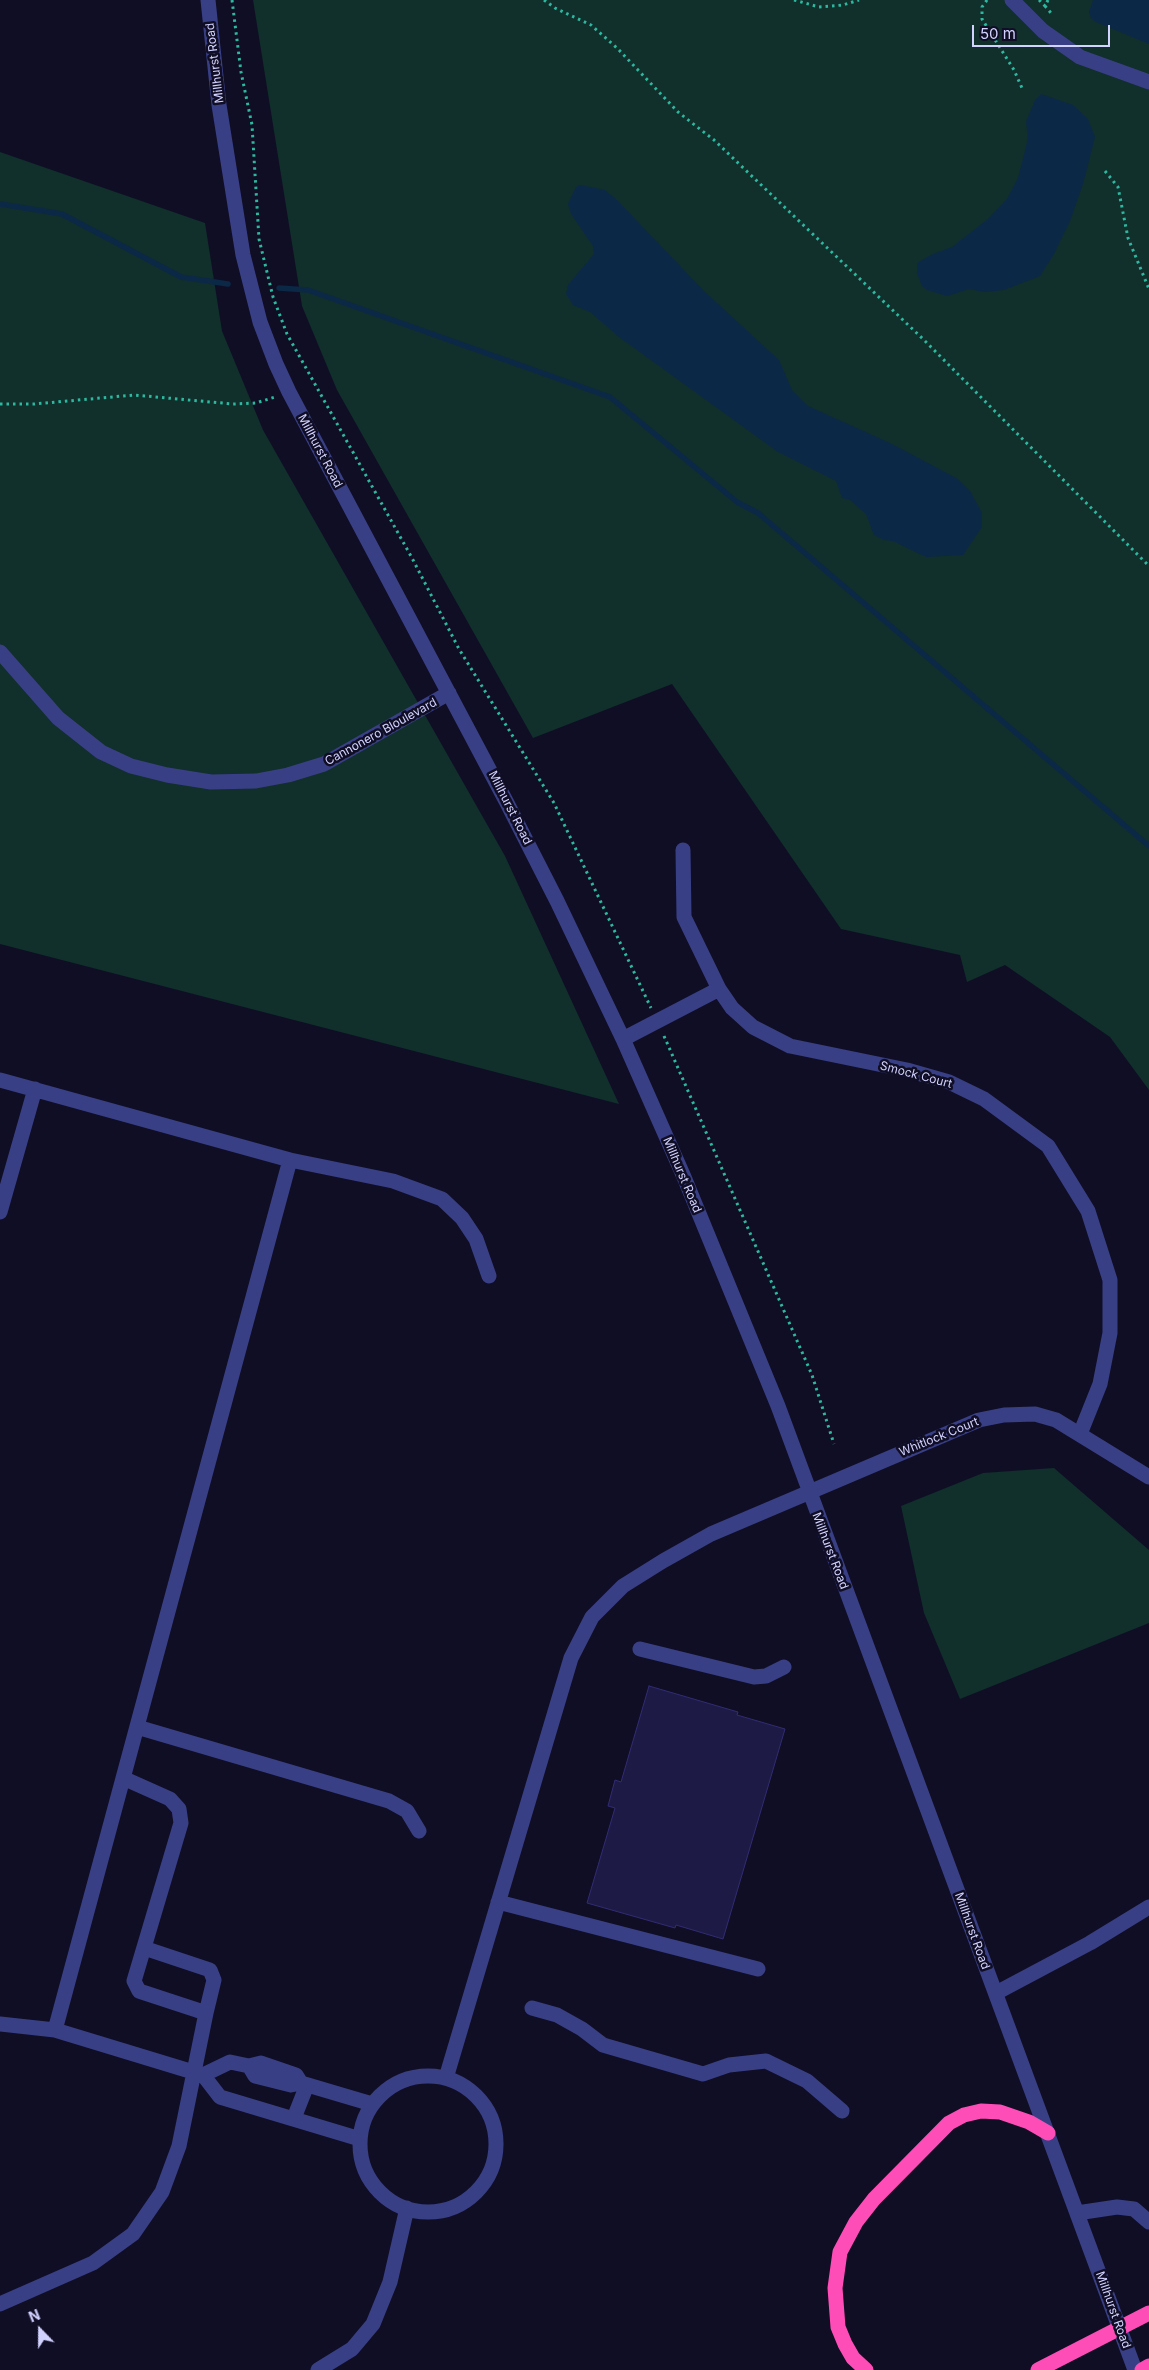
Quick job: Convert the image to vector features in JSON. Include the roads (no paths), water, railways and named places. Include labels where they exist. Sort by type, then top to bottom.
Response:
[{"type":"highway","points":[[866,2370],[853,2358],[838,2327],[835,2288],[840,2252],[856,2222],[874,2199],[949,2123],[964,2115],[981,2111],[1000,2112],[1029,2122],[1048,2132]]},
{"type":"highway","points":[[1038,2369],[1149,2313]]},
{"type":"highway","points":[[1142,2370],[1149,2366]]},
{"type":"street","name":"Millhurst Road","points":[[208,0],[219,105],[243,256],[260,322],[289,392],[557,900],[623,1040],[726,1277],[778,1406],[1135,2370]]},
{"type":"street","points":[[1012,0],[1043,31],[1080,57],[1149,82]]},
{"type":"street","name":"Cannonero Bloulevard","points":[[0,652],[58,718],[101,752],[131,766],[167,775],[211,782],[256,781],[288,775],[324,764],[449,693]]},
{"type":"street","name":"Smock Court","points":[[684,850],[684,917],[718,989],[732,1008],[753,1027],[790,1046],[907,1070],[949,1082],[984,1099],[1048,1146],[1088,1211],[1110,1280],[1110,1333],[1100,1384],[1080,1434]]},
{"type":"street","points":[[623,1040],[718,989]]},
{"type":"street","points":[[0,1080],[35,1088],[290,1160],[394,1180],[442,1199],[462,1218],[476,1239],[489,1276]]},
{"type":"street","points":[[0,1212],[35,1088]]},
{"type":"street","points":[[55,2030],[290,1160]]},
{"type":"street","name":"Whitlock Court","points":[[446,2078],[570,1658],[592,1617],[623,1586],[662,1561],[711,1534],[808,1491],[979,1420],[1004,1415],[1035,1414],[1056,1420],[1149,1477]]},
{"type":"street","points":[[640,1649],[754,1677],[766,1676],[784,1667]]},
{"type":"street","points":[[137,1727],[389,1801],[407,1811],[420,1831]]},
{"type":"street","points":[[123,1778],[170,1800],[179,1809],[181,1823],[134,1981],[139,1991],[206,2012]]},
{"type":"street","points":[[498,1902],[758,1969]]},
{"type":"street","points":[[996,1993],[1090,1943],[1149,1907]]},
{"type":"street","points":[[0,2304],[93,2263],[133,2234],[162,2192],[179,2146],[198,2073],[206,2012],[214,1980],[210,1970],[144,1948]]},
{"type":"street","points":[[532,2008],[557,2015],[582,2029],[603,2045],[702,2074],[729,2065],[766,2061],[807,2081],[842,2111]]},
{"type":"street","points":[[0,2024],[55,2030],[198,2073],[220,2097],[360,2139]]},
{"type":"street","points":[[198,2073],[230,2062],[249,2066],[260,2063],[296,2075],[304,2084],[372,2104]]},
{"type":"street","points":[[429,2075],[446,2078],[470,2089],[485,2105],[494,2125],[497,2146],[492,2168],[481,2187],[465,2201],[443,2211],[420,2212],[397,2205],[378,2191],[365,2171],[359,2148],[362,2125],[372,2104],[387,2088],[407,2078],[429,2075]]},
{"type":"street","points":[[294,2118],[304,2084]]},
{"type":"street","points":[[1077,2213],[1117,2207],[1134,2209],[1149,2222]]},
{"type":"street","points":[[318,2370],[352,2349],[373,2324],[390,2282],[407,2208]]},
{"type":"water","points":[[1093,0],[1149,0],[1149,44],[1096,22],[1091,18],[1089,12]]},
{"type":"water","points":[[1041,94],[1073,105],[1088,119],[1095,137],[1083,184],[1070,221],[1054,254],[1040,276],[1004,290],[985,292],[969,289],[947,296],[927,290],[922,286],[917,273],[917,263],[933,254],[952,247],[988,219],[1007,199],[1018,178],[1025,151],[1028,137],[1026,122],[1035,100]]},
{"type":"water","points":[[580,185],[605,190],[617,200],[704,291],[779,360],[792,390],[808,406],[892,444],[958,479],[970,491],[982,513],[982,527],[963,555],[926,557],[893,541],[884,540],[874,535],[866,514],[850,500],[842,498],[836,481],[778,452],[619,337],[590,312],[573,305],[566,294],[568,285],[594,254],[593,246],[571,214],[568,204],[576,187]]},
{"type":"waterway","points":[[0,204],[62,214],[181,277],[228,284]]},
{"type":"waterway","points":[[279,288],[308,290],[610,397],[737,502],[758,513],[1149,846]]}]
